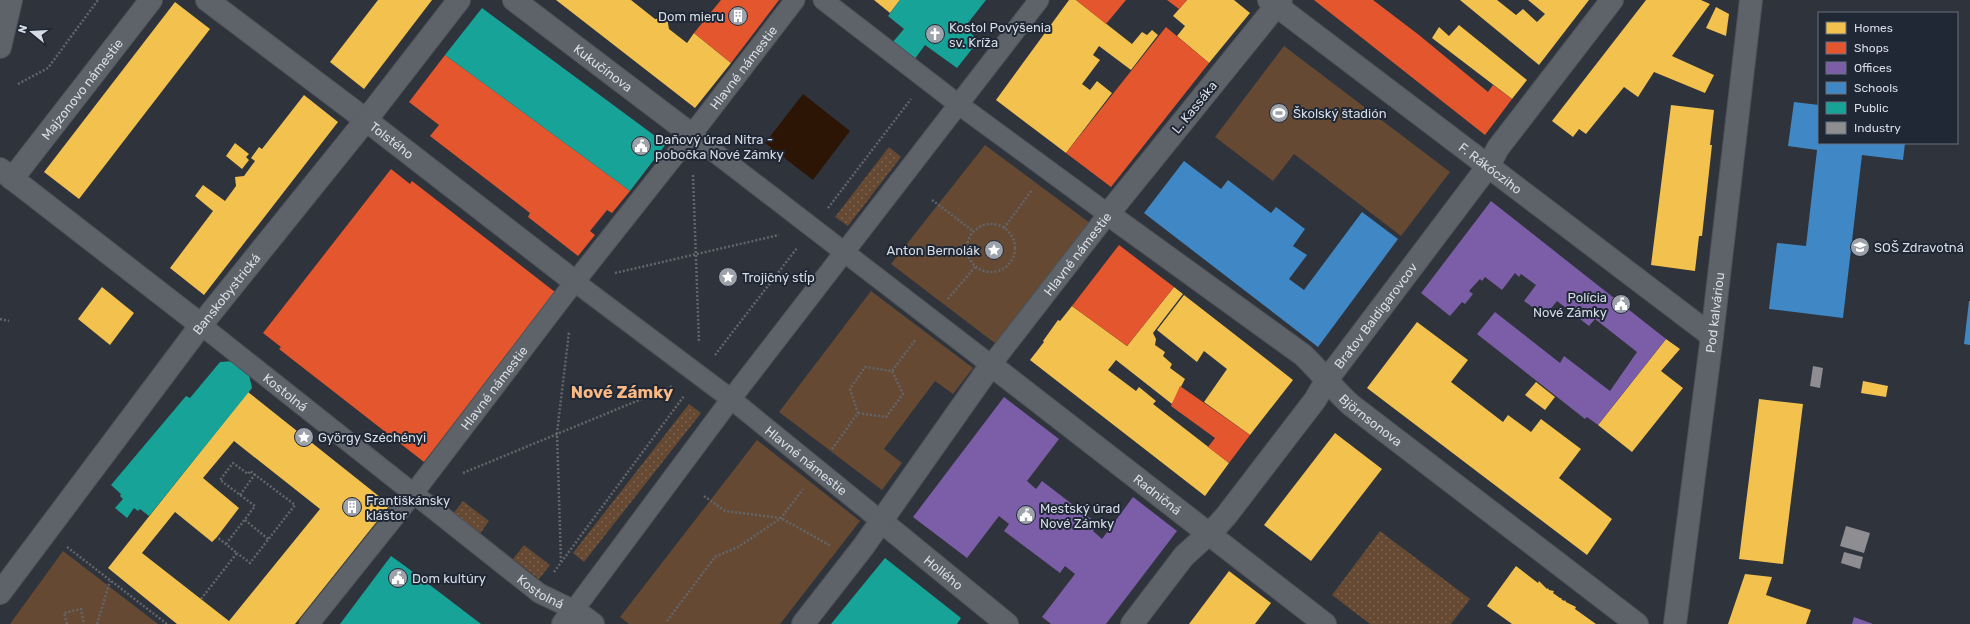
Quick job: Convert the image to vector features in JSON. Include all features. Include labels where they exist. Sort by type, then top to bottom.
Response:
[{"type":"street","points":[[0,47],[11,0]]},
{"type":"street","name":"Majzonovo námestie","points":[[6,174],[151,0]]},
{"type":"street","name":"Tolstého","points":[[207,0],[366,120],[575,282]]},
{"type":"street","name":"Banskobystrická","points":[[0,593],[201,325],[366,120],[459,0]]},
{"type":"street","name":"Kukučínova","points":[[514,0],[692,135]]},
{"type":"street","name":"Hlavné námestie","points":[[309,624],[412,494],[575,282],[692,135],[795,0]]},
{"type":"street","name":"Hlavné námestie","points":[[804,624],[854,559],[991,364],[1108,214],[926,80],[823,0]]},
{"type":"street","points":[[593,624],[568,617],[731,399],[1039,0]]},
{"type":"street","name":"Bratov Baldigarovcov","points":[[1132,624],[1184,556],[1209,534],[1226,516],[1315,400],[1326,381],[1489,165],[1498,148],[1612,0]]},
{"type":"street","name":"Pod kalváriou","points":[[1675,624],[1712,336],[1751,0]]},
{"type":"street","name":"F. Rákócziho","points":[[1276,2],[1712,336]]},
{"type":"street","name":"L. Kassáka","points":[[1108,214],[1276,2]]},
{"type":"street","points":[[692,135],[991,364]]},
{"type":"street","name":"Kostolná","points":[[6,174],[201,325],[568,617]]},
{"type":"street","name":"Björnsonova","points":[[1108,214],[1303,355],[1316,367],[1326,381],[1351,405],[1637,624]]},
{"type":"street","name":"Hlavné námestie","points":[[575,282],[731,399],[881,521]]},
{"type":"street","name":"Radničná","points":[[991,364],[1325,624]]},
{"type":"street","name":"Hollého","points":[[881,521],[1007,624]]},
{"type":"path","points":[[18,84],[48,68],[98,0]]},
{"type":"path","points":[[539,593],[700,375],[926,80]]},
{"type":"path","points":[[1004,228],[1047,170]]},
{"type":"path","points":[[693,174],[700,375]]},
{"type":"path","points":[[932,200],[973,231]]},
{"type":"path","points":[[987,224],[995,224],[1004,228],[1012,238],[1014,246],[1014,253],[1011,261],[1005,266],[990,272],[979,268],[971,260],[967,245],[973,231],[987,224]]},
{"type":"path","points":[[575,282],[814,227]]},
{"type":"path","points":[[0,319],[9,321]]},
{"type":"path","points":[[561,563],[557,432],[569,330]]},
{"type":"path","points":[[858,413],[886,417],[903,394],[892,371]]},
{"type":"path","points":[[456,475],[557,432],[700,375]]},
{"type":"path","points":[[216,537],[250,563],[294,505],[255,474],[250,471],[248,474],[233,463],[220,480],[255,506],[226,544]]},
{"type":"path","points":[[240,495],[255,474]]},
{"type":"path","points":[[704,496],[725,511],[781,518],[854,559]]},
{"type":"path","points":[[245,520],[268,539]]},
{"type":"path","points":[[61,543],[167,624]]},
{"type":"path","points":[[201,599],[237,553]]},
{"type":"path","points":[[96,624],[110,580]]},
{"type":"path","points":[[67,624],[64,614],[81,609],[84,624]]},
{"type":"shaded area","points":[[1284,46],[1450,172],[1401,236],[1294,154],[1273,181],[1215,137]]},
{"type":"shaded area","points":[[803,94],[850,131],[813,180],[765,143]]},
{"type":"shaded area","points":[[985,145],[1094,226],[1000,347],[891,264]]},
{"type":"shaded area","points":[[889,147],[901,157],[848,226],[835,217]]},
{"type":"shaded area","points":[[871,291],[973,368],[953,394],[935,381],[884,449],[902,463],[882,490],[779,412]]},
{"type":"shaded area","points":[[689,404],[701,413],[584,562],[573,553]]},
{"type":"shaded area","points":[[757,440],[860,521],[780,624],[629,624],[620,617]]},
{"type":"shaded area","points":[[463,501],[489,521],[479,535],[452,515]]},
{"type":"shaded area","points":[[1380,531],[1470,599],[1451,624],[1370,624],[1332,595]]},
{"type":"shaded area","points":[[524,545],[550,565],[539,579],[513,559]]},
{"type":"shaded area","points":[[63,551],[158,624],[10,624]]},
{"type":"building: Homes","points":[[378,0],[432,0],[364,89],[330,62]]},
{"type":"building: Homes","points":[[556,0],[631,0],[655,19],[667,18],[669,29],[687,43],[694,33],[731,63],[695,108]]},
{"type":"building: Homes","points":[[874,0],[900,0],[890,13]]},
{"type":"building: Homes","points":[[1069,0],[1076,0],[1132,44],[1142,32],[1147,35],[1152,30],[1158,35],[1131,70],[1099,46],[1093,55],[1100,60],[1082,84],[1090,90],[1097,81],[1112,93],[1066,153],[996,100]]},
{"type":"building: Homes","points":[[1187,0],[1234,0],[1250,13],[1209,63],[1177,36],[1185,26],[1173,16]]},
{"type":"building: Homes","points":[[1460,0],[1497,0],[1516,15],[1523,9],[1537,22],[1545,14],[1528,0],[1589,0],[1539,65]]},
{"type":"building: Homes","points":[[1646,0],[1701,0],[1710,4],[1672,56],[1714,75],[1705,93],[1654,72],[1638,97],[1624,87],[1586,134],[1579,129],[1573,137],[1552,121]]},
{"type":"building: Homes","points":[[175,2],[210,29],[79,199],[44,172]]},
{"type":"building: Homes","points":[[1716,7],[1729,14],[1726,36],[1706,28]]},
{"type":"building: Homes","points":[[1459,25],[1527,80],[1512,99],[1432,38],[1439,27],[1449,36]]},
{"type":"building: Homes","points":[[304,95],[338,122],[204,295],[170,268],[213,211],[195,196],[203,185],[225,201],[236,186],[235,177],[244,176],[255,161],[251,158],[259,147],[262,149]]},
{"type":"building: Homes","points":[[1671,105],[1714,110],[1710,145],[1712,145],[1702,236],[1699,236],[1695,271],[1651,265]]},
{"type":"building: Homes","points":[[235,143],[249,154],[246,157],[249,160],[242,169],[226,156]]},
{"type":"building: Homes","points":[[102,287],[134,313],[110,345],[78,319]]},
{"type":"building: Homes","points":[[1174,287],[1183,294],[1153,333],[1156,339],[1155,345],[1165,352],[1163,356],[1172,364],[1170,368],[1185,379],[1172,404],[1116,360],[1108,370],[1136,391],[1139,387],[1156,401],[1153,404],[1229,463],[1205,496],[1030,360],[1058,320],[1060,321],[1072,306],[1127,346]]},
{"type":"building: Homes","points":[[1184,295],[1293,380],[1250,435],[1204,402],[1227,369],[1204,351],[1197,362],[1157,330]]},
{"type":"building: Homes","points":[[1417,322],[1468,360],[1451,382],[1503,422],[1508,415],[1531,432],[1541,419],[1581,449],[1559,478],[1612,519],[1587,555],[1367,388]]},
{"type":"building: Homes","points":[[1666,339],[1680,349],[1661,371],[1683,388],[1632,452],[1598,425]]},
{"type":"building: Homes","points":[[1863,381],[1888,386],[1886,397],[1861,393]]},
{"type":"building: Homes","points":[[1536,382],[1555,397],[1545,410],[1525,395]]},
{"type":"building: Homes","name":"Františkánsky kláštor","points":[[248,392],[390,505],[295,624],[177,624],[108,568]],"holes":[[[234,441],[320,509],[229,621],[142,553],[175,512],[212,542],[217,537],[239,508],[203,478]]]},
{"type":"building: Homes","points":[[1759,399],[1803,404],[1783,564],[1739,559]]},
{"type":"building: Homes","points":[[1335,433],[1382,469],[1311,561],[1264,525]]},
{"type":"building: Homes","points":[[1516,566],[1538,583],[1539,581],[1547,589],[1548,588],[1549,590],[1554,591],[1553,593],[1576,607],[1575,609],[1596,624],[1512,624],[1487,606]]},
{"type":"building: Homes","points":[[1229,571],[1271,603],[1255,624],[1189,624]]},
{"type":"building: Homes","points":[[1745,574],[1772,577],[1766,595],[1811,610],[1806,624],[1728,624]]},
{"type":"building: Shops","name":"Dom mieru","points":[[721,0],[779,0],[731,63],[694,33]]},
{"type":"building: Shops","points":[[1076,0],[1126,0],[1106,24]]},
{"type":"building: Shops","points":[[1167,0],[1187,0],[1179,9]]},
{"type":"building: Shops","points":[[1314,0],[1373,0],[1419,35],[1488,92],[1493,85],[1512,99],[1485,135]]},
{"type":"building: Shops","points":[[1166,27],[1209,63],[1111,187],[1066,153]]},
{"type":"building: Shops","points":[[445,55],[630,191],[612,213],[607,210],[590,231],[595,235],[578,256],[528,217],[530,213],[430,136],[439,125],[409,102]]},
{"type":"building: Shops","points":[[391,169],[410,184],[412,181],[555,292],[424,462],[279,349],[281,347],[263,333]]},
{"type":"building: Shops","points":[[1119,245],[1174,287],[1127,346],[1072,306]]},
{"type":"building: Shops","points":[[1180,386],[1250,435],[1229,463],[1208,447],[1215,438],[1171,406]]},
{"type":"building: Offices","points":[[1491,201],[1666,339],[1598,425],[1587,417],[1585,419],[1477,334],[1495,312],[1560,363],[1564,356],[1610,391],[1637,352],[1595,319],[1589,326],[1557,301],[1545,316],[1524,301],[1536,285],[1521,274],[1519,277],[1515,273],[1502,290],[1485,277],[1482,281],[1480,279],[1469,291],[1473,294],[1465,304],[1462,302],[1450,316],[1421,293]]},
{"type":"building: Offices","points":[[1004,397],[1059,439],[1027,481],[1036,489],[1042,481],[1098,524],[1093,531],[1102,539],[1133,497],[1177,531],[1106,624],[1051,624],[1042,617],[1075,574],[1065,566],[1060,573],[1004,531],[1009,524],[999,516],[967,558],[913,517]]},
{"type":"building: Offices","points":[[1854,617],[1873,624],[1852,624]]},
{"type":"building: Schools","points":[[1794,102],[1818,105],[1818,144],[1905,144],[1903,160],[1862,155],[1843,318],[1769,309],[1777,243],[1806,246],[1817,150],[1788,146]]},
{"type":"building: Schools","points":[[1184,161],[1221,189],[1228,180],[1271,213],[1276,207],[1305,229],[1293,246],[1307,255],[1289,279],[1304,290],[1362,212],[1398,239],[1318,347],[1144,213]]},
{"type":"building: Schools","points":[[1970,301],[1970,345],[1964,344]]},
{"type":"building: Public","name":"Kostol Povýšenia sv. Kríža","points":[[900,0],[986,0],[964,28],[979,40],[957,68],[925,45],[914,60],[892,43],[904,29],[888,16]]},
{"type":"building: Public","points":[[482,8],[666,144],[630,191],[445,55]]},
{"type":"building: Public","points":[[234,361],[249,375],[252,388],[149,516],[140,509],[138,511],[134,508],[127,518],[115,508],[123,499],[120,496],[121,494],[111,485],[186,396],[190,398],[220,362]]},
{"type":"building: Public","name":"Dom kultúry","points":[[391,556],[405,566],[481,624],[340,624]]},
{"type":"building: Public","points":[[885,558],[961,618],[957,624],[831,624]]},
{"type":"building: Industry","points":[[1813,366],[1823,368],[1820,388],[1810,386]]},
{"type":"building: Industry","points":[[1846,526],[1870,533],[1864,553],[1840,546]]},
{"type":"building: Industry","points":[[1844,552],[1863,557],[1860,569],[1841,563]]},
{"type":"place","name":"Dom mieru","points":[[738,16]]},
{"type":"place","name":"Kostol Povýšenia sv. Kríža","points":[[935,34]]},
{"type":"place","name":"Školský štadión","points":[[1279,113]]},
{"type":"place","name":"Daňový úrad Nitra - pobočka Nové Zámky","points":[[641,146]]},
{"type":"place","name":"SOŠ Zdravotná","points":[[1860,247]]},
{"type":"place","name":"Anton Bernolák","points":[[994,250]]},
{"type":"place","name":"Trojičný stĺp","points":[[728,277]]},
{"type":"place","name":"Polícia Nové Zámky","points":[[1621,304]]},
{"type":"place","name":"György Széchényi","points":[[304,437]]},
{"type":"place","name":"Františkánsky kláštor","points":[[352,507]]},
{"type":"place","name":"Mestský úrad Nové Zámky","points":[[1026,515]]},
{"type":"place","name":"Dom kultúry","points":[[398,578]]},
{"type":"district","name":"Nové Zámky","points":[[622,392]]}]
